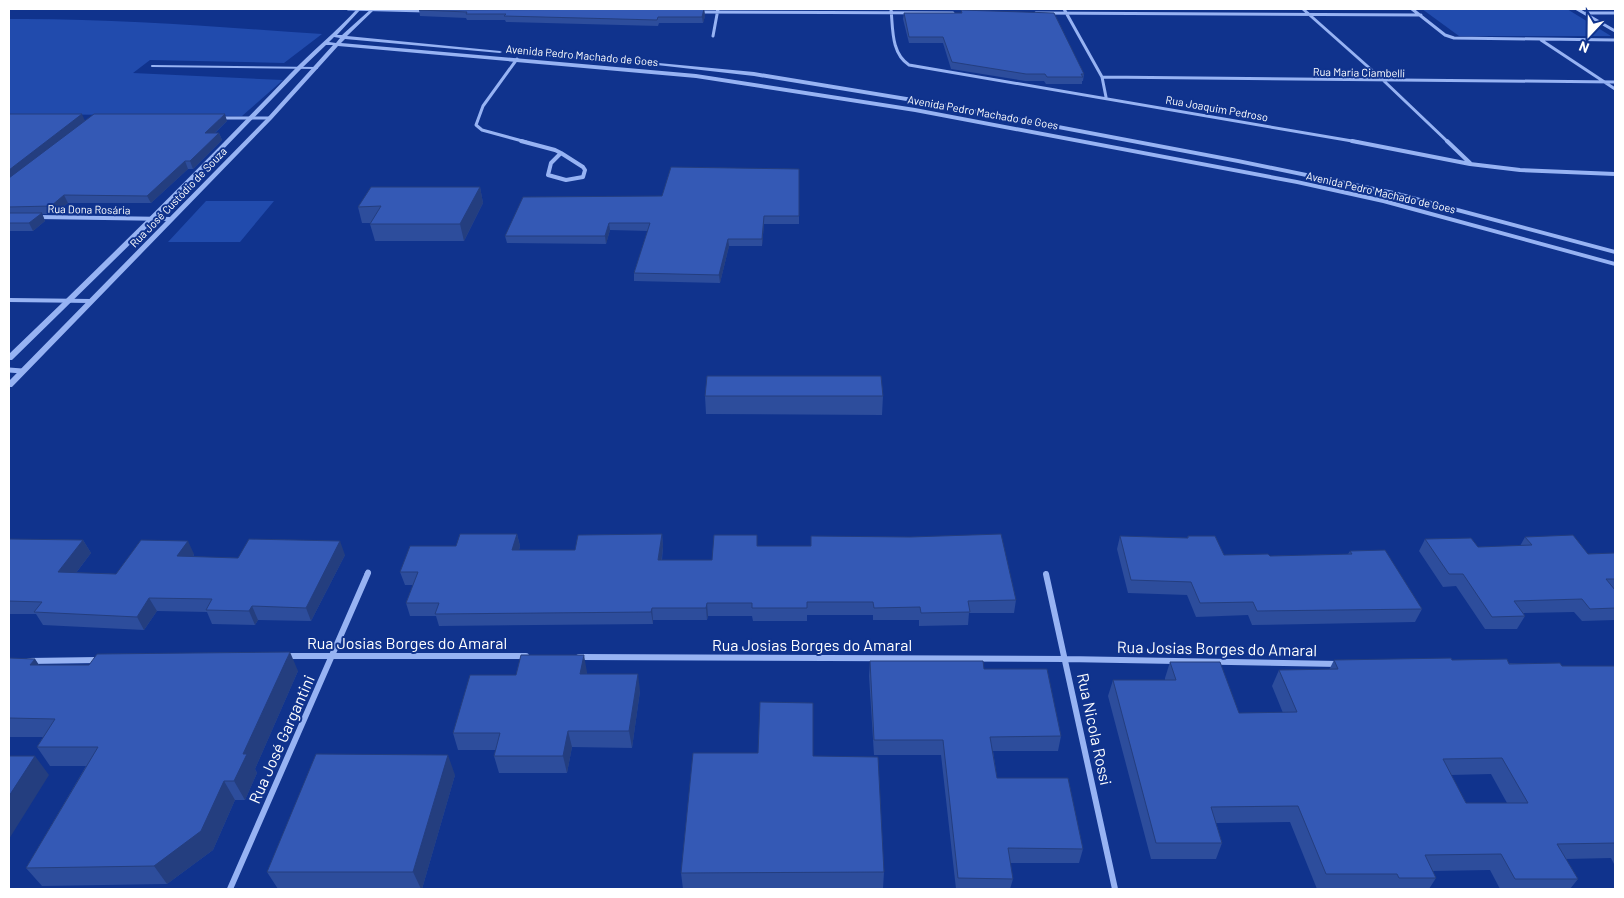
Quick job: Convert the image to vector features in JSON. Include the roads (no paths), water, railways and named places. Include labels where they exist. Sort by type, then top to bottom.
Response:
[{"type":"street","points":[[348,9],[431,11]]},
{"type":"street","name":"Rua José Custódio de Souza","points":[[9,358],[69,301],[252,118],[299,67],[349,21],[359,9]]},
{"type":"street","points":[[358,22],[372,9]]},
{"type":"street","points":[[1064,9],[1102,77],[1106,97]]},
{"type":"street","points":[[1303,9],[1384,81],[1470,164]]},
{"type":"street","points":[[1412,9],[1445,35],[1454,38],[1615,40]]},
{"type":"street","points":[[1577,9],[1615,31]]},
{"type":"street","points":[[713,36],[717,10]]},
{"type":"street","points":[[698,12],[717,10],[959,13]]},
{"type":"street","name":"Rua Joaquim Pedroso","points":[[891,11],[897,52],[901,59],[910,65],[1106,97],[1470,164],[1520,170],[1615,174]]},
{"type":"street","points":[[1027,13],[1420,15]]},
{"type":"street","points":[[1584,13],[1615,13]]},
{"type":"street","name":"Rua José Custódio de Souza","points":[[9,385],[270,118],[358,22]]},
{"type":"street","name":"Avenida Pedro Machado de Goes","points":[[333,36],[713,69],[937,104],[1238,161],[1394,193],[1615,252]]},
{"type":"street","points":[[1542,40],[1615,89]]},
{"type":"street","name":"Avenida Pedro Machado de Goes","points":[[325,43],[518,59],[737,81],[1030,131],[1297,182],[1384,201],[1615,264]]},
{"type":"street","points":[[518,59],[483,106],[476,125],[482,130],[561,153],[583,167],[585,170],[583,177],[568,180],[553,178],[548,175],[551,162],[561,153]]},
{"type":"street","name":"Rua Maria Ciambelli","points":[[1102,77],[1615,82]]},
{"type":"street","points":[[213,118],[270,118]]},
{"type":"street","name":"Rua Dona Rosária","points":[[28,217],[170,219]]},
{"type":"street","points":[[9,300],[91,301]]},
{"type":"street","points":[[9,370],[22,371]]},
{"type":"street","name":"Rua José Gargantini","points":[[230,889],[368,572]]},
{"type":"street","name":"Rua Nicola Rossi","points":[[1046,574],[1115,889]]},
{"type":"street","name":"Rua Josias Borges do Amaral","points":[[284,656],[531,656]]},
{"type":"street","name":"Rua Josias Borges do Amaral","points":[[571,657],[1066,659],[1344,664]]},
{"type":"street","points":[[19,661],[107,660]]},
{"type":"lane","points":[[152,66],[317,68]]}]
